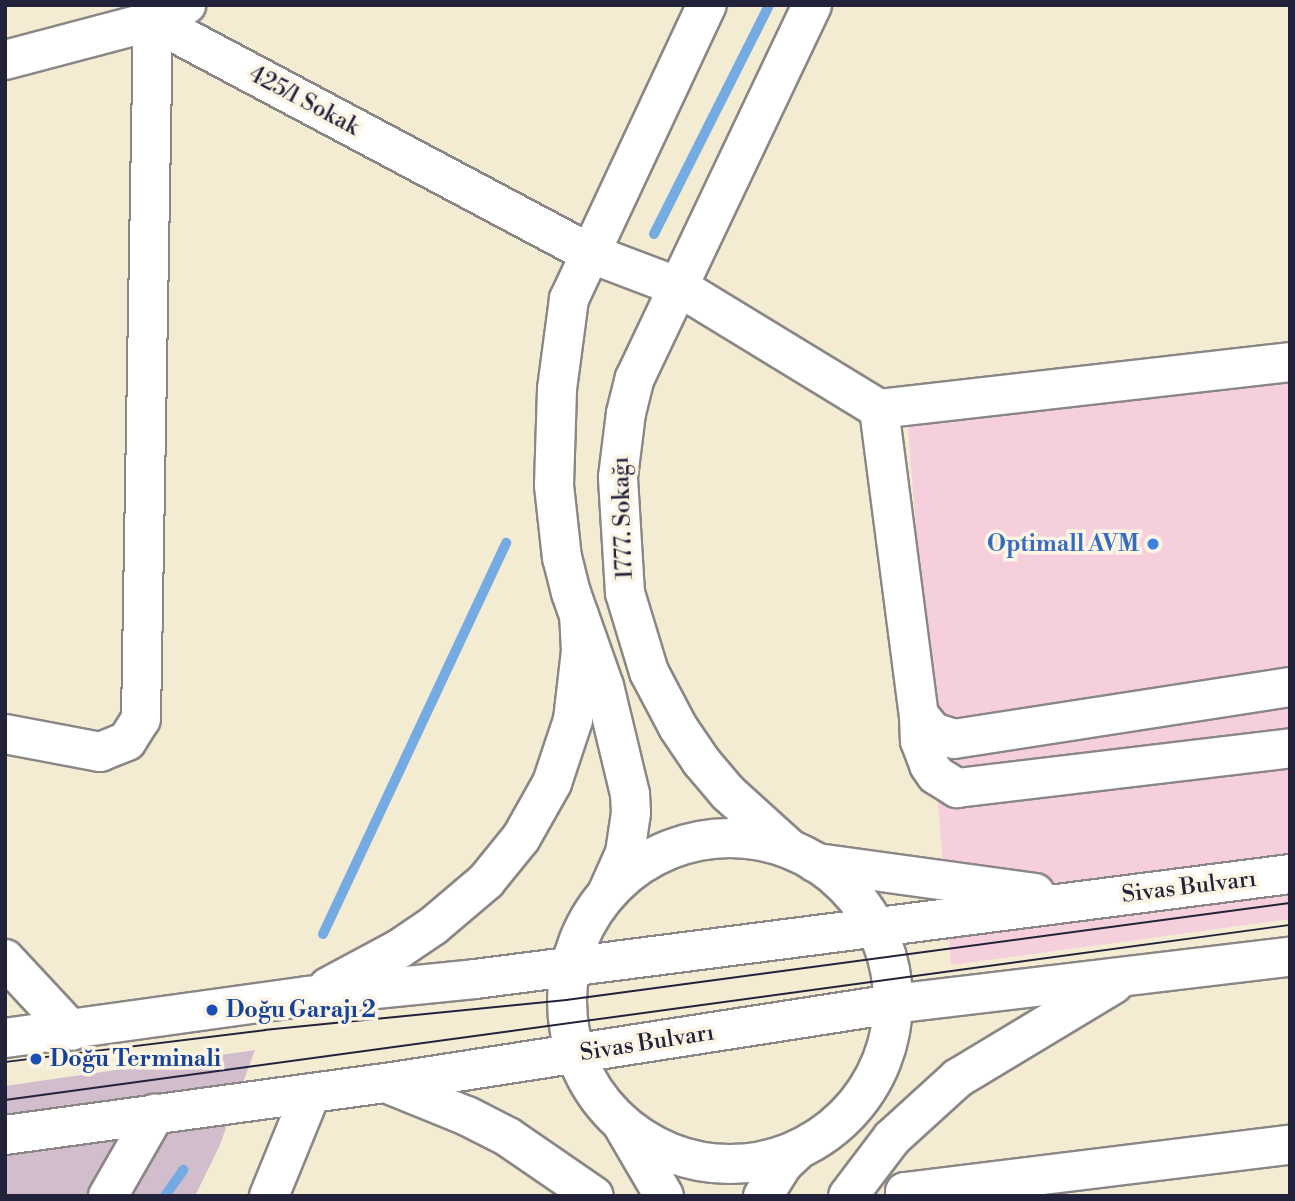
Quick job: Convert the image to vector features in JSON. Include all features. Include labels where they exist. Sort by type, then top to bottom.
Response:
[{"type":"main road","points":[[664,1196],[622,1124],[587,1080],[575,1054],[566,1000],[570,967],[578,939],[608,891],[625,853],[631,813],[630,794],[617,730],[565,569],[556,522],[554,437],[556,389],[569,299],[706,5]]},
{"type":"main road","name":"1777. Sokağı","points":[[799,1149],[833,1128],[870,1086],[883,1060],[893,1004],[892,978],[875,927],[839,880],[803,856],[728,793],[678,727],[640,652],[625,593],[618,477],[626,412],[649,345],[812,5]]},
{"type":"main road","points":[[5,60],[170,13],[141,719],[127,741],[100,752],[5,734]]},
{"type":"main road","name":"425/1 Sokak","points":[[170,13],[589,253],[679,287],[879,409]]},
{"type":"main road","points":[[1290,362],[879,409],[919,715],[920,741],[936,775],[957,788],[1290,748]]},
{"type":"main road","points":[[308,996],[355,974],[433,926],[486,881],[521,838],[552,783],[573,720],[581,651],[579,616]]},
{"type":"main road","points":[[919,715],[933,732],[954,739],[1290,687]]},
{"type":"main road","points":[[608,891],[652,856],[697,841],[734,838],[762,841],[803,856],[1086,900]]},
{"type":"main road","name":"Sivas Bulvarı","points":[[5,1038],[72,1031],[308,996],[570,967],[1290,874]]},
{"type":"main road","name":"Sivas Bulvarı","points":[[5,1135],[386,1083],[893,1004],[1290,957]]},
{"type":"main road","points":[[5,959],[72,1031]]},
{"type":"main road","points":[[848,1196],[892,1138],[958,1078],[1128,976]]},
{"type":"main road","points":[[386,1083],[467,1116],[508,1137],[594,1196]]},
{"type":"main road","points":[[269,1196],[311,1093]]},
{"type":"main road","points":[[108,1196],[155,1114]]},
{"type":"main road","points":[[622,1124],[645,1141],[699,1161],[755,1163],[799,1149]]},
{"type":"main road","points":[[905,1196],[905,1192],[1290,1145]]},
{"type":"main road","points":[[763,1196],[784,1163],[799,1149]]},
{"type":"shaded area","points":[[1290,361],[1290,919],[951,965],[906,404]]},
{"type":"shaded area","points":[[255,1050],[219,1147],[195,1196],[5,1196],[5,1086]]},
{"type":"waterway","points":[[654,234],[769,5]]},
{"type":"waterway","points":[[323,934],[506,543]]},
{"type":"waterway","points":[[165,1196],[183,1170]]},
{"type":"tram line","points":[[5,1062],[265,1030],[566,1000],[1290,903]]},
{"type":"tram line","points":[[5,1100],[1290,925]]},
{"type":"place","name":"Optimall AVM","points":[[1153,544]]},
{"type":"place","name":"Doğu Garajı 2","points":[[212,1010]]},
{"type":"place","name":"Doğu Terminali","points":[[36,1059]]}]
